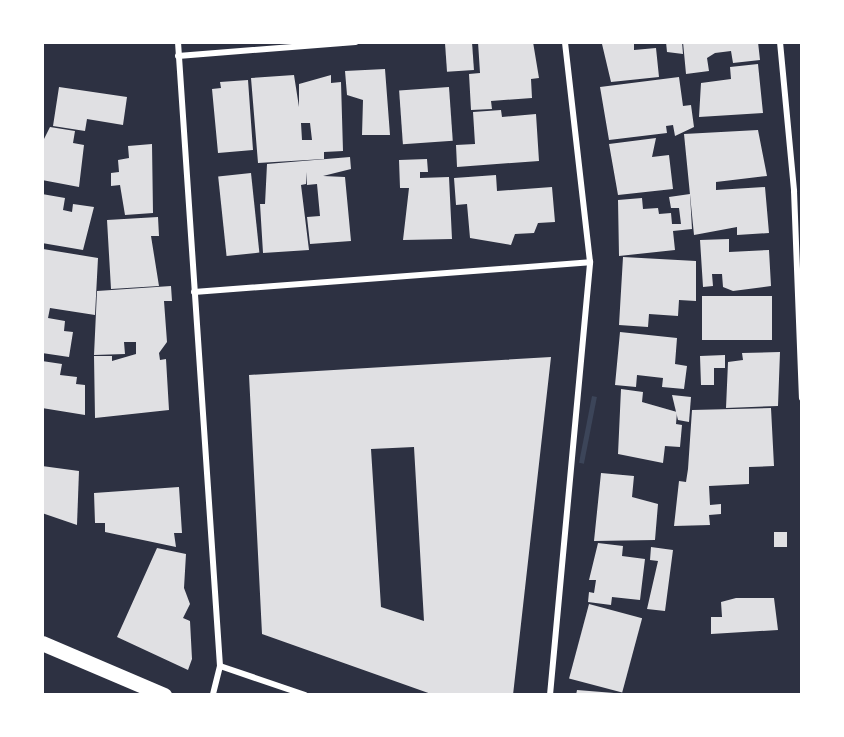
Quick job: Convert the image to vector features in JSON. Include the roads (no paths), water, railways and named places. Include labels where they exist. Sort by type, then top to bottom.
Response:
[{"type":"main road","points":[[42,643],[164,695]]},
{"type":"street","points":[[177,42],[220,666],[213,695]]},
{"type":"street","points":[[178,56],[355,42]]},
{"type":"street","points":[[550,695],[590,262],[565,42]]},
{"type":"street","points":[[780,42],[794,191],[802,398]]},
{"type":"street","points":[[794,191],[802,191]]},
{"type":"street","points":[[194,292],[590,262]]},
{"type":"street","points":[[220,666],[305,695]]}]
